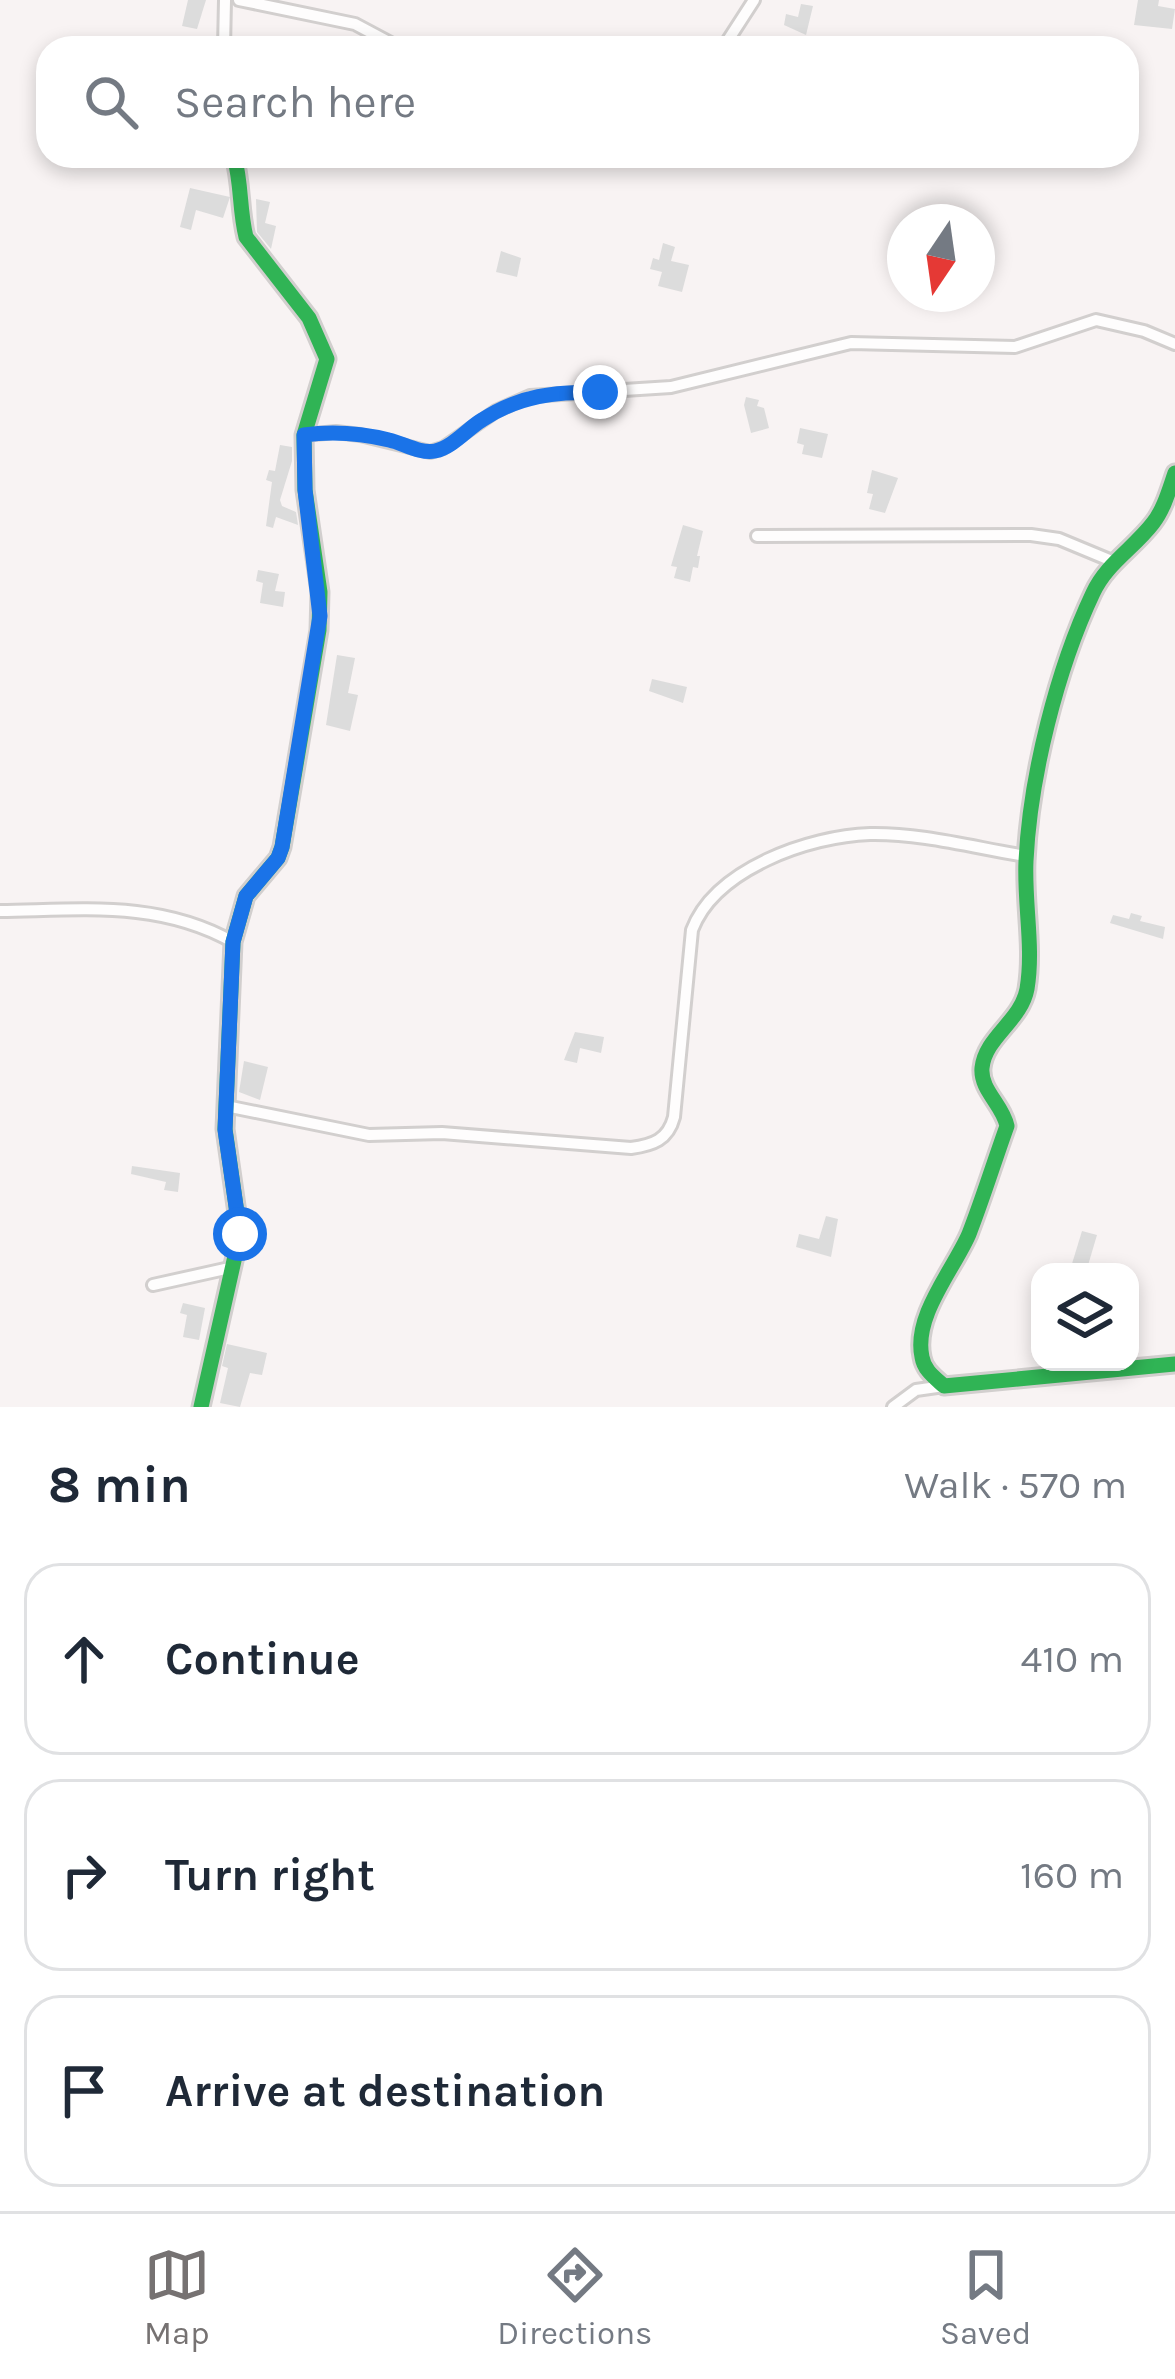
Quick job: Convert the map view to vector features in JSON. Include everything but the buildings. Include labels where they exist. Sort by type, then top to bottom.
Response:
[{"type":"street","points":[[224,36],[225,0]]},
{"type":"street","points":[[238,0],[355,24],[378,36]]},
{"type":"street","points":[[731,36],[754,0]]},
{"type":"street","points":[[201,1407],[240,1234],[226,1141],[233,942],[246,896],[282,847],[319,630],[320,592],[305,490],[304,435],[327,370],[326,350],[299,302],[246,237],[237,168]]},
{"type":"street","points":[[304,435],[360,435],[430,452],[530,396],[671,386],[851,343],[1015,346],[1096,320],[1175,344]]},
{"type":"street","points":[[944,1386],[925,1368],[922,1336],[936,1297],[962,1250],[1007,1126],[1007,1114],[983,1082],[982,1066],[993,1042],[1024,1005],[1030,940],[1026,856],[1044,751],[1089,602],[1112,561],[1154,521],[1175,473]]},
{"type":"street","points":[[757,536],[1031,535],[1059,539],[1112,561]]},
{"type":"street","points":[[226,1106],[369,1136],[442,1132],[631,1148],[650,1145],[665,1137],[674,1118],[692,931],[698,915],[723,886],[782,856],[865,834],[1026,856]]},
{"type":"street","points":[[0,911],[82,906],[128,909],[197,925],[233,942]]},
{"type":"street","points":[[153,1285],[234,1267]]},
{"type":"street","points":[[893,1407],[916,1390],[1175,1364]]},
{"type":"traffic: fast","points":[[201,1407],[240,1234],[225,1129],[233,942],[246,896],[282,847],[319,630],[320,592],[305,490],[304,435],[327,359],[309,318],[246,237],[236,168]]},
{"type":"traffic: fast","points":[[1175,473],[1157,518],[1099,583],[1057,689],[1039,759],[1029,828],[1027,989],[1018,1010],[989,1047],[982,1068],[984,1083],[1007,1126],[969,1234],[929,1309],[921,1341],[925,1366],[944,1386],[1175,1364]]},
{"type":"route","points":[[240,1234],[225,1130],[233,942],[246,896],[282,847],[319,630],[320,592],[305,490],[304,435],[360,435],[430,452],[519,400],[546,393],[600,392]]}]
